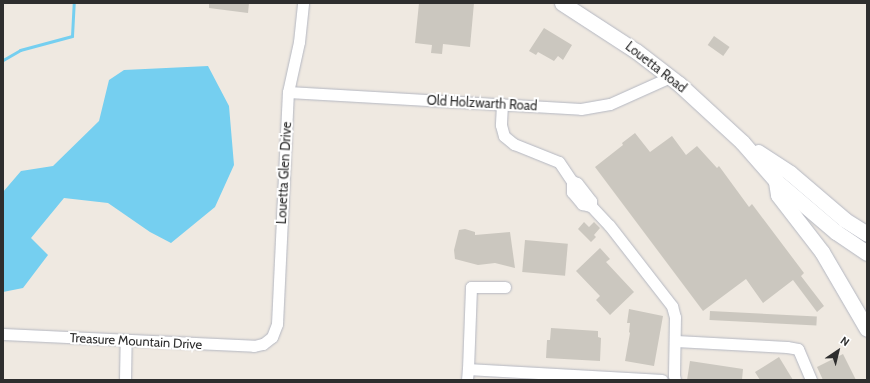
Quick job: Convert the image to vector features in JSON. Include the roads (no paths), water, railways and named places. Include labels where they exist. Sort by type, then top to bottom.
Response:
[{"type":"main road","name":"Louetta Road","points":[[562,3],[610,33],[670,77],[742,142],[776,181],[836,232],[867,253]]},
{"type":"main road","name":"Louetta Road","points":[[742,142],[790,173],[845,220],[867,234]]},
{"type":"main road","points":[[776,181],[778,195],[822,252],[867,329]]},
{"type":"street","name":"Louetta Glen Drive","points":[[268,341],[276,330],[277,324],[288,92],[299,42],[303,3]]},
{"type":"street","name":"Old Holzwarth Road","points":[[288,92],[581,108],[600,107],[626,98],[670,77]]},
{"type":"street","points":[[468,369],[577,377],[663,380],[675,377],[675,317],[672,306],[609,225],[590,206],[591,201],[577,183],[572,181],[559,162],[514,144],[504,136],[501,125],[502,104]]},
{"type":"street","points":[[467,380],[471,286],[505,288]]},
{"type":"street","name":"Treasure Mountain Drive","points":[[3,334],[254,346],[264,344],[268,341]]},
{"type":"street","points":[[125,380],[126,341]]},
{"type":"street","points":[[676,342],[787,347],[798,349],[811,380]]},
{"type":"water","points":[[208,66],[229,106],[234,165],[215,207],[171,243],[150,232],[108,203],[64,198],[31,238],[48,255],[23,288],[3,292],[3,192],[21,171],[53,166],[99,121],[109,80],[124,70]]},
{"type":"waterway","points":[[3,60],[20,50],[72,36],[74,3]]}]
